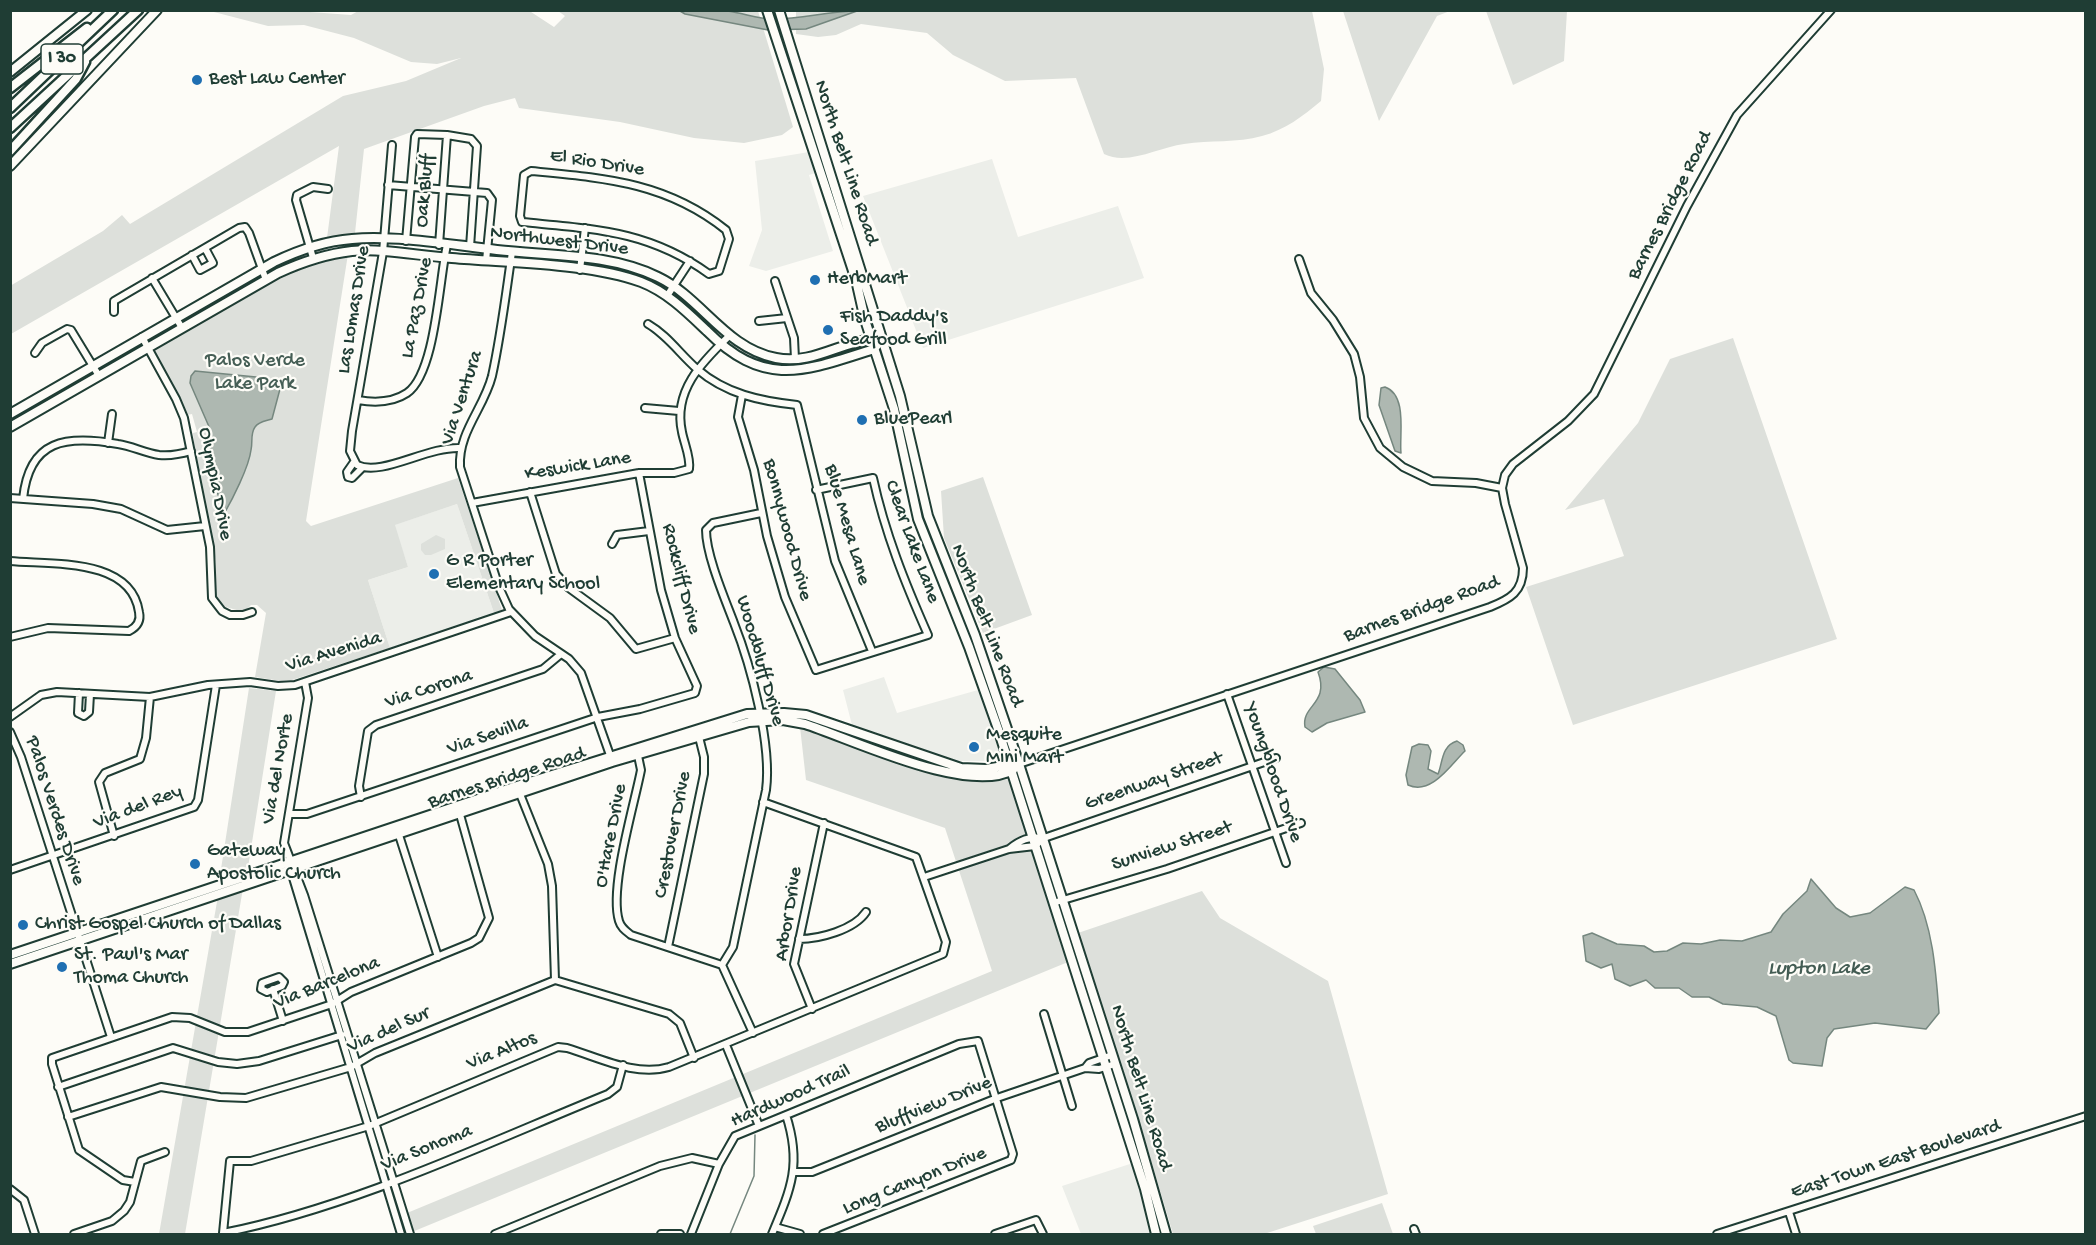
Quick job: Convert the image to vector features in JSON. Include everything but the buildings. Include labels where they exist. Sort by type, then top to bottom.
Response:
[{"type":"highway","points":[[10,88],[112,10]]},
{"type":"highway","name":"I 30","points":[[10,108],[112,10]]},
{"type":"highway","name":"I 30","points":[[10,128],[138,10]]},
{"type":"highway","points":[[10,151],[76,79],[88,56]]},
{"type":"main road","points":[[10,72],[87,10]]},
{"type":"main road","points":[[10,166],[157,10]]},
{"type":"main road","name":"North Belt Line Road","points":[[767,10],[858,288],[871,339],[894,409],[918,519],[975,663],[1010,768],[1139,1170],[1156,1234]]},
{"type":"main road","name":"North Belt Line Road","points":[[779,10],[909,427],[928,516],[984,659],[1044,838],[1062,901],[1148,1167],[1166,1234]]},
{"type":"main road","points":[[815,161],[825,158]]},
{"type":"main road","name":"Northwest Drive","points":[[10,414],[261,269],[309,247],[349,239],[470,247],[582,258],[631,266],[673,285],[729,336],[759,353],[795,359],[823,354],[871,339],[881,339]]},
{"type":"main road","name":"Northwest Drive","points":[[10,427],[266,280],[313,258],[351,251],[510,263],[580,270],[628,278],[667,296],[721,344],[753,364],[787,371],[815,368],[874,349]]},
{"type":"main road","points":[[858,288],[866,286]]},
{"type":"main road","points":[[874,349],[881,339]]},
{"type":"main road","points":[[918,519],[928,516]]},
{"type":"main road","points":[[975,663],[984,659]]},
{"type":"main road","name":"Barnes Bridge Road","points":[[10,955],[77,936],[292,866],[611,758],[759,717],[818,724],[953,774],[985,776],[1019,764]]},
{"type":"main road","name":"Barnes Bridge Road","points":[[10,963],[77,936]]},
{"type":"main road","points":[[1087,1010],[1097,1006]]},
{"type":"main road","points":[[1139,1170],[1148,1167]]},
{"type":"street","name":"Barnes Bridge Road","points":[[1019,764],[1509,600],[1520,588],[1523,568],[1502,488],[1505,475],[1513,464],[1568,421],[1594,394],[1687,206],[1737,115],[1831,10]]},
{"type":"street","name":"Oak Bluff","points":[[411,187],[417,134],[447,135],[443,189],[443,245]]},
{"type":"street","points":[[447,135],[476,142],[476,192],[470,247]]},
{"type":"street","name":"Las Lomas Drive","points":[[362,468],[352,478],[348,477],[347,472],[354,462],[350,451],[382,252],[392,144]]},
{"type":"street","name":"El Rio Drive","points":[[585,228],[522,222],[520,216],[524,175],[531,171],[615,179],[667,194],[723,228],[729,236],[719,271],[709,274],[690,261]]},
{"type":"street","points":[[388,185],[487,192],[492,200],[486,261]]},
{"type":"street","points":[[313,258],[296,200],[297,195],[313,187],[328,189]]},
{"type":"street","points":[[406,242],[411,187]]},
{"type":"street","points":[[114,312],[114,301],[244,227],[266,280]]},
{"type":"street","points":[[580,270],[585,228],[637,237],[690,261],[667,296]]},
{"type":"street","name":"La Paz Drive","points":[[358,400],[374,403],[397,398],[409,392],[417,382],[428,357],[444,258],[443,245]]},
{"type":"street","points":[[192,255],[200,270],[207,267],[213,263],[205,248]]},
{"type":"street","name":"Via Ventura","points":[[512,252],[491,378],[469,423],[461,448],[460,467],[499,587],[511,612],[535,636],[561,654],[581,673],[611,758]]},
{"type":"street","points":[[1299,260],[1311,293],[1333,320],[1354,354],[1360,379],[1364,418],[1380,448],[1403,467],[1432,481],[1476,483],[1502,488]]},
{"type":"street","points":[[152,278],[182,328]]},
{"type":"street","points":[[775,281],[794,338],[795,359]]},
{"type":"street","points":[[759,321],[787,318]]},
{"type":"street","points":[[648,324],[698,370],[733,393],[742,395]]},
{"type":"street","points":[[35,353],[42,343],[67,329],[71,330],[99,376]]},
{"type":"street","points":[[645,408],[679,411],[684,390],[698,370],[729,336]]},
{"type":"street","name":"Olympia Drive","points":[[142,337],[176,399],[191,451],[212,564],[212,598],[222,611],[230,615],[252,612]]},
{"type":"street","name":"Blue Mesa Lane","points":[[742,395],[766,402],[797,405],[835,561],[872,651]]},
{"type":"street","name":"Bonnywood Drive","points":[[742,395],[738,417],[754,470],[761,513],[785,597],[816,670],[872,651]]},
{"type":"street","name":"Keswick Lane","points":[[472,503],[639,473],[674,473],[689,469],[679,411]]},
{"type":"street","points":[[108,443],[112,414]]},
{"type":"street","points":[[23,499],[29,467],[34,459],[47,449],[68,441],[108,443],[159,455],[191,451]]},
{"type":"street","points":[[354,462],[362,468],[374,470],[438,449],[461,448]]},
{"type":"street","name":"Rockcliff Drive","points":[[639,473],[659,583],[675,638],[697,690]]},
{"type":"street","name":"Clear Lake Lane","points":[[816,490],[873,478],[882,518],[899,570],[928,635],[872,651]]},
{"type":"street","points":[[530,492],[556,574],[569,588],[595,604],[636,649],[675,638]]},
{"type":"street","points":[[10,498],[93,504],[121,509],[166,530],[205,526]]},
{"type":"street","name":"Woodbluff Drive","points":[[722,965],[733,947],[763,802],[768,764],[754,687],[723,594],[705,530],[713,523],[761,513]]},
{"type":"street","points":[[612,544],[613,538],[617,535],[649,531]]},
{"type":"street","points":[[10,561],[94,568],[108,572],[128,588],[137,605],[140,620],[135,628],[129,631],[48,628],[10,637]]},
{"type":"street","name":"Via Avenida","points":[[10,717],[40,695],[57,692],[150,697],[216,685],[250,682],[287,686],[305,682],[511,612]]},
{"type":"street","name":"Via Corona","points":[[361,797],[358,786],[369,731],[376,724],[543,669],[561,654]]},
{"type":"street","name":"Via del Norte","points":[[305,682],[308,698],[284,843],[410,1234]]},
{"type":"street","name":"Via del Rey","points":[[10,870],[194,807],[198,800],[216,685]]},
{"type":"street","name":"Via Sevilla","points":[[290,814],[307,814],[598,717],[640,709],[697,690]]},
{"type":"street","points":[[79,693],[78,713],[84,716],[89,712],[90,694]]},
{"type":"street","name":"Youngblood Drive","points":[[1227,694],[1286,863]]},
{"type":"street","points":[[114,836],[99,782],[105,774],[140,759],[146,738],[150,697]]},
{"type":"street","name":"Palos Verdes Drive","points":[[10,732],[21,757],[111,1037]]},
{"type":"street","name":"Crestover Drive","points":[[668,947],[704,774],[704,757],[698,733]]},
{"type":"street","name":"O'Hare Drive","points":[[637,751],[641,770],[618,885],[619,919],[622,928],[631,935],[722,965]]},
{"type":"street","name":"Greenway Street","points":[[1044,838],[1276,758]]},
{"type":"street","points":[[518,789],[548,864],[552,886],[555,980],[669,1014],[680,1023],[694,1058]]},
{"type":"street","points":[[763,802],[911,854],[916,857],[924,877],[1008,849],[1035,846],[1044,838]]},
{"type":"street","name":"Via Barcelona","points":[[58,1087],[52,1058],[111,1037],[172,1017],[190,1018],[235,1034],[284,1021],[335,1003],[351,992],[479,938],[489,918],[458,809]]},
{"type":"street","name":"Arbor Drive","points":[[812,1009],[794,964],[824,823]]},
{"type":"street","name":"Sunview Street","points":[[1053,903],[1301,823]]},
{"type":"street","points":[[397,829],[438,957]]},
{"type":"street","points":[[1008,849],[1019,841],[1032,837],[1044,838]]},
{"type":"street","name":"Via Altos","points":[[223,1233],[230,1161],[251,1161],[373,1124],[558,1047],[644,1072],[655,1071],[694,1058],[939,957],[946,946],[924,877]]},
{"type":"street","points":[[799,939],[811,939],[848,926],[866,912]]},
{"type":"street","points":[[722,965],[753,1033]]},
{"type":"street","name":"Via del Sur","points":[[68,1117],[161,1087],[220,1097],[246,1098],[354,1065],[375,1053],[555,980]]},
{"type":"street","points":[[273,989],[284,1021]]},
{"type":"street","name":"Via del Norte","points":[[335,1003],[342,1035],[354,1065]]},
{"type":"street","points":[[1044,1014],[1072,1106]]},
{"type":"street","points":[[135,1182],[123,1180],[79,1150],[58,1087],[173,1048],[218,1062],[237,1064],[259,1061],[342,1035]]},
{"type":"street","name":"Hardwood Trail","points":[[691,1234],[719,1164],[735,1136],[959,1044],[978,1041],[997,1098]]},
{"type":"street","points":[[726,1045],[759,1126]]},
{"type":"street","name":"Bluffview Drive","points":[[794,1172],[812,1173],[997,1098],[1085,1068],[1089,1063],[1104,1063],[1114,1059]]},
{"type":"street","name":"Via Sonoma","points":[[223,1233],[260,1225],[386,1185],[608,1094],[617,1087],[623,1065]]},
{"type":"street","name":"Long Canyon Drive","points":[[824,1234],[1011,1160],[1013,1154],[997,1098]]},
{"type":"street","points":[[772,1234],[794,1172],[793,1136],[786,1115]]},
{"type":"street","name":"East Town East Boulevard","points":[[1717,1234],[2085,1116]]},
{"type":"street","name":"Via del Norte","points":[[373,1124],[386,1185],[401,1234]]},
{"type":"street","points":[[74,1234],[112,1221],[124,1211],[130,1202],[141,1161],[165,1152]]},
{"type":"street","points":[[495,1234],[670,1163],[692,1158],[719,1164]]},
{"type":"street","points":[[10,1189],[24,1200],[35,1234]]},
{"type":"street","points":[[1789,1212],[1796,1234]]},
{"type":"street","points":[[995,1234],[1031,1220],[1036,1220],[1043,1234]]},
{"type":"street","points":[[98,1227],[101,1234]]},
{"type":"street","points":[[775,1227],[801,1234]]},
{"type":"street","points":[[661,1234],[680,1234]]},
{"type":"shaded area","points":[[809,152],[815,173],[809,175],[833,251],[766,271],[749,266],[762,230],[755,161]]},
{"type":"shaded area","points":[[992,159],[1018,237],[1118,206],[1144,278],[923,348],[863,196]]},
{"type":"shaded area","name":"G R Porter Elementary School","points":[[457,504],[494,613],[390,648],[368,580],[408,567],[394,525]]},
{"type":"shaded area","points":[[884,677],[897,713],[978,690],[1001,757],[991,761],[953,761],[936,758],[852,725],[843,690]]},
{"type":"shaded area","points":[[1133,1163],[1153,1234],[1081,1234],[1062,1186]]},
{"type":"green space","points":[[283,10],[351,15],[360,10],[528,10],[554,27],[565,16],[558,11],[758,11],[793,127],[782,135],[744,143],[694,138],[620,122],[519,108],[515,98],[484,106],[364,149],[355,233],[327,238],[339,146],[11,334],[10,286],[103,231],[122,215],[130,224],[343,96],[406,81],[461,58],[437,64],[411,62],[354,38],[304,25],[268,26],[210,11]]},
{"type":"green space","points":[[796,10],[1312,11],[1324,69],[1321,101],[1286,126],[1262,136],[1243,140],[1184,144],[1144,155],[1113,157],[1104,154],[1076,78],[1005,81],[953,55],[927,33],[861,24],[836,35],[818,37],[796,34]]},
{"type":"green space","points":[[1343,11],[1450,11],[1437,16],[1379,121]]},
{"type":"green space","points":[[1486,11],[1567,11],[1564,61],[1513,85]]},
{"type":"green space","name":"Palos Verde Lake Park","points":[[348,254],[306,521],[311,526],[458,478],[502,610],[494,613],[457,504],[395,525],[408,567],[368,580],[390,648],[292,680],[281,681],[255,677],[266,613],[257,605],[251,605],[244,612],[222,606],[216,597],[216,562],[195,451],[193,433],[197,432],[192,414],[187,415],[185,412],[153,351],[156,346],[303,264]]},
{"type":"green space","points":[[1733,338],[1837,639],[1573,725],[1526,587],[1624,556],[1604,499],[1565,510],[1638,423],[1670,359]]},
{"type":"green space","points":[[983,477],[1032,615],[983,633],[944,538],[941,491]]},
{"type":"green space","points":[[436,535],[445,539],[445,549],[425,555],[421,550],[421,544]]},
{"type":"green space","points":[[249,688],[276,691],[247,874],[219,882]]},
{"type":"green space","points":[[800,727],[958,778],[985,782],[1010,779],[1068,962],[412,1232],[407,1213],[992,971],[945,828],[806,780]]},
{"type":"green space","points":[[243,888],[185,1234],[159,1234],[218,896]]},
{"type":"green space","points":[[1202,891],[1220,918],[1328,981],[1388,1194],[1264,1234],[1173,1234],[1135,1107],[1078,933]]},
{"type":"green space","points":[[1382,1203],[1393,1234],[1316,1234],[1313,1226]]},
{"type":"water","points":[[721,10],[773,19],[857,11],[806,29],[768,30],[685,14],[680,11]]},
{"type":"water","points":[[195,371],[256,377],[280,389],[272,419],[258,424],[253,430],[250,457],[224,514],[212,475],[210,429],[190,383]]},
{"type":"water","points":[[1385,387],[1392,391],[1400,407],[1401,453],[1395,451],[1379,405],[1381,388]]},
{"type":"water","points":[[1324,667],[1335,669],[1360,700],[1365,712],[1327,723],[1312,732],[1305,727],[1305,720],[1318,698],[1321,683],[1318,672]]},
{"type":"water","points":[[1457,741],[1463,745],[1465,751],[1441,777],[1425,786],[1408,785],[1406,775],[1412,747],[1419,744],[1428,745],[1431,751],[1428,769],[1438,774],[1445,750]]},
{"type":"water","name":"Lupton Lake","points":[[1811,879],[1836,908],[1850,917],[1870,913],[1905,887],[1914,890],[1926,919],[1939,1013],[1926,1029],[1875,1023],[1834,1029],[1827,1038],[1822,1066],[1793,1063],[1789,1060],[1776,1016],[1757,1007],[1723,1004],[1709,997],[1692,997],[1679,988],[1655,988],[1646,980],[1630,986],[1615,979],[1612,964],[1601,968],[1586,961],[1583,936],[1592,933],[1617,944],[1644,946],[1654,952],[1667,951],[1683,943],[1742,941],[1771,932],[1783,914],[1807,891]]},
{"type":"waterway","points":[[730,1234],[754,1176],[755,1135]]},
{"type":"place","name":"Best Law Center","points":[[197,80]]},
{"type":"place","name":"HerbMart","points":[[815,280]]},
{"type":"place","name":"Fish Daddy's Seafood Grill","points":[[828,330]]},
{"type":"place","name":"BluePearl","points":[[862,420]]},
{"type":"place","name":"G R Porter Elementary School","points":[[434,574]]},
{"type":"place","name":"Mesquite Mini Mart","points":[[974,747]]},
{"type":"place","name":"Gateway Apostolic Church","points":[[195,864]]},
{"type":"place","name":"Christ Gospel Church of Dallas","points":[[23,925]]},
{"type":"place","name":"St. Paul's Mar Thoma Church","points":[[62,967]]}]
